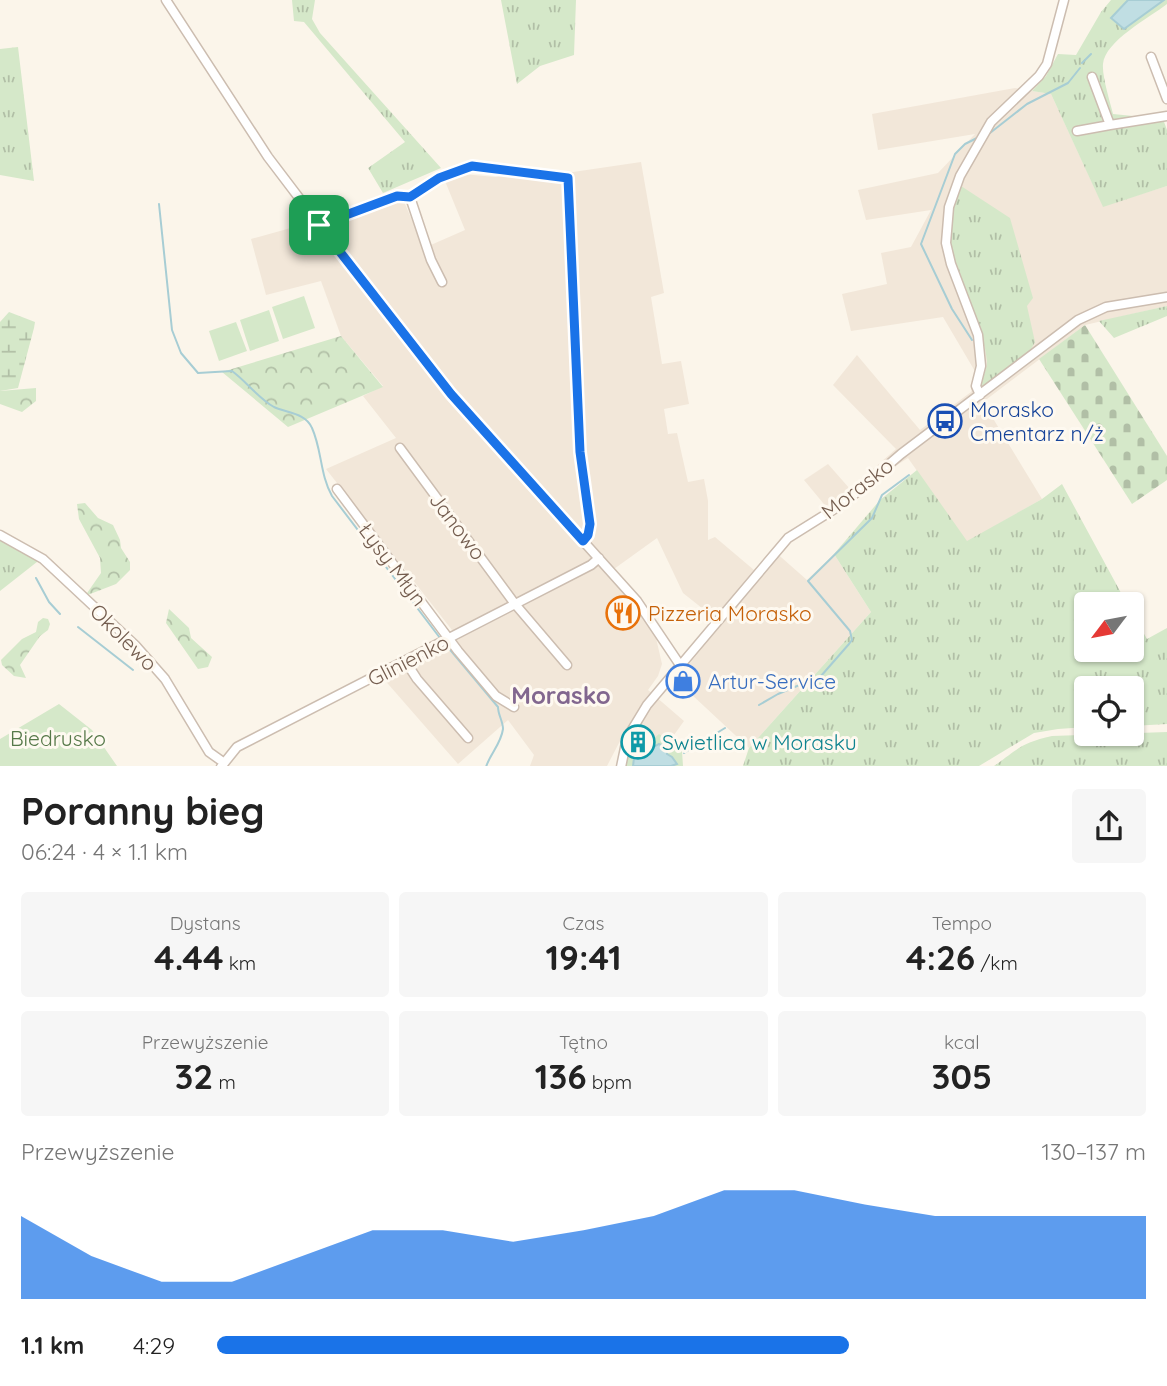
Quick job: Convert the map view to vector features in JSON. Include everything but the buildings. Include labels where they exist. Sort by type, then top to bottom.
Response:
[{"type":"street","points":[[166,0],[252,133],[319,225],[451,394],[646,612],[680,665]]},
{"type":"street","points":[[980,396],[976,386],[981,366],[978,335],[951,264],[946,243],[949,207],[960,176],[991,122],[1039,76],[1047,64],[1064,0]]},
{"type":"street","points":[[1151,57],[1167,99]]},
{"type":"street","points":[[1092,77],[1110,125]]},
{"type":"street","points":[[1077,131],[1167,116]]},
{"type":"street","points":[[319,225],[397,196],[410,197],[439,178],[472,166],[568,178],[580,452],[590,524],[588,535],[583,541]]},
{"type":"street","points":[[410,197],[431,260],[442,282]]},
{"type":"street","name":"Morasko","points":[[621,766],[631,730],[647,705],[788,538],[844,503],[901,454],[1087,315],[1117,305],[1167,297]]},
{"type":"street","name":"Janowo","points":[[400,448],[515,604],[567,665]]},
{"type":"street","name":"Łysy Młyn","points":[[337,489],[458,651],[496,696],[514,707]]},
{"type":"street","name":"Okolewo","points":[[0,535],[43,559],[135,645],[165,679],[209,752],[222,764]]},
{"type":"street","name":"Glinienko","points":[[222,764],[237,747],[407,662],[592,565],[599,558]]},
{"type":"street","points":[[407,662],[417,679],[468,738]]},
{"type":"shaded area","points":[[1015,88],[1051,94],[1103,206],[1167,186],[1167,306],[1085,325],[983,402],[1042,499],[967,542],[908,458],[828,509],[804,480],[828,464],[850,489],[896,449],[833,385],[857,355],[920,430],[971,392],[976,373],[943,317],[851,331],[842,294],[887,284],[881,253],[911,247],[931,210],[866,220],[858,190],[938,173],[975,134],[878,150],[872,114]]},
{"type":"shaded area","points":[[641,162],[664,293],[651,297],[662,364],[681,361],[689,404],[664,409],[668,434],[677,433],[688,482],[704,479],[708,501],[708,540],[715,537],[754,570],[773,550],[807,580],[834,554],[871,612],[749,748],[676,680],[722,624],[683,593],[657,538],[607,574],[632,602],[656,638],[662,664],[658,676],[648,690],[684,721],[669,742],[659,735],[638,752],[620,741],[607,766],[530,766],[534,755],[508,720],[458,764],[382,677],[459,639],[326,469],[396,438],[363,396],[383,386],[341,336],[321,281],[266,295],[251,239],[402,197],[424,248],[465,230],[445,181],[462,174],[496,177],[518,170],[573,172]]},
{"type":"green space","points":[[292,0],[315,0],[312,19],[320,33],[441,168],[383,193],[368,168],[405,142],[304,22],[294,21]]},
{"type":"green space","points":[[501,0],[576,0],[574,55],[540,66],[517,84]]},
{"type":"green space","points":[[1111,0],[1167,0],[1167,4],[1111,47],[1103,69],[1113,114],[1163,119],[1167,130],[1167,186],[1103,207],[1051,94],[1032,91],[1046,76],[1058,54],[1076,55]]},
{"type":"green space","points":[[18,47],[34,181],[0,175],[0,49]]},
{"type":"green space","points":[[961,186],[1010,218],[1033,298],[1027,306],[1035,342],[1029,353],[983,388],[981,385],[987,362],[984,344],[959,274],[951,239],[950,222]]},
{"type":"green space","points":[[304,296],[315,328],[283,339],[272,307]]},
{"type":"green space","points":[[1167,306],[1167,316],[1114,338],[1099,321]]},
{"type":"green space","points":[[269,310],[279,341],[250,351],[240,320]]},
{"type":"green space","points":[[9,312],[35,322],[18,388],[0,391],[0,322]]},
{"type":"green space","points":[[236,322],[247,351],[219,361],[209,331]]},
{"type":"green space","points":[[1085,325],[1167,456],[1167,480],[1132,504],[1039,359]]},
{"type":"green space","points":[[341,336],[383,387],[288,427],[222,372]]},
{"type":"green space","points":[[36,388],[36,401],[22,412],[0,404],[0,391]]},
{"type":"green space","points":[[917,470],[967,541],[1042,499],[1062,484],[1120,592],[1074,592],[1074,662],[1144,662],[1144,634],[1147,639],[1167,628],[1167,724],[1144,725],[1144,676],[1074,676],[1074,728],[1034,733],[979,766],[743,766],[749,748],[871,612],[834,554],[880,500]]},
{"type":"green space","points":[[85,503],[98,518],[113,525],[121,548],[130,562],[130,570],[116,584],[85,596],[101,573],[100,558],[79,519],[77,504]]},
{"type":"green space","points":[[0,538],[42,558],[0,591]]},
{"type":"green space","points":[[169,609],[189,628],[191,638],[212,657],[208,667],[198,669],[166,623]]},
{"type":"green space","points":[[43,618],[48,619],[48,630],[40,636],[20,665],[26,678],[14,676],[2,665],[1,660],[22,639],[36,632],[38,622]]},
{"type":"green space","name":"Biedrusko","points":[[59,704],[92,730],[117,766],[0,766],[0,739]]},
{"type":"green space","points":[[1167,732],[1167,766],[994,766],[1026,744],[1052,736],[1074,735],[1074,746],[1144,746],[1144,733]]},
{"type":"green space","points":[[659,734],[669,741],[671,739],[682,751],[683,766],[624,766],[628,745],[638,752]]},
{"type":"water","points":[[1128,0],[1164,0],[1124,29],[1111,18]]},
{"type":"water","points":[[659,744],[667,748],[667,754],[677,764],[633,766],[634,758]]},
{"type":"waterway","points":[[1082,63],[1091,54]]},
{"type":"waterway","points":[[990,133],[1027,104],[1068,83],[1080,68]]},
{"type":"waterway","points":[[972,340],[952,309],[921,244],[955,154],[965,144],[977,138]]},
{"type":"waterway","points":[[159,204],[172,330],[181,353],[198,373],[232,371],[268,403],[301,416],[309,423],[332,496],[440,638]]},
{"type":"waterway","points":[[759,705],[821,676],[852,640],[850,631],[808,581],[872,518],[882,495],[909,475]]},
{"type":"waterway","points":[[36,578],[49,602],[60,614]]},
{"type":"waterway","points":[[78,627],[133,670]]},
{"type":"waterway","points":[[447,646],[498,707],[503,729],[486,766]]},
{"type":"waterway","points":[[684,753],[725,728]]},
{"type":"place","name":"Morasko Cmentarz n/ż","points":[[945,421]]},
{"type":"place","name":"Pizzeria Morasko","points":[[623,613]]},
{"type":"place","name":"Artur-Service","points":[[683,681]]},
{"type":"place","name":"Swietlica w Morasku","points":[[638,742]]},
{"type":"district","name":"Morasko","points":[[561,695]]},
{"type":"route","points":[[472,166],[568,178],[580,452],[590,524],[588,535],[583,541],[451,394],[319,225],[397,196],[410,197],[439,178],[472,166]]}]
